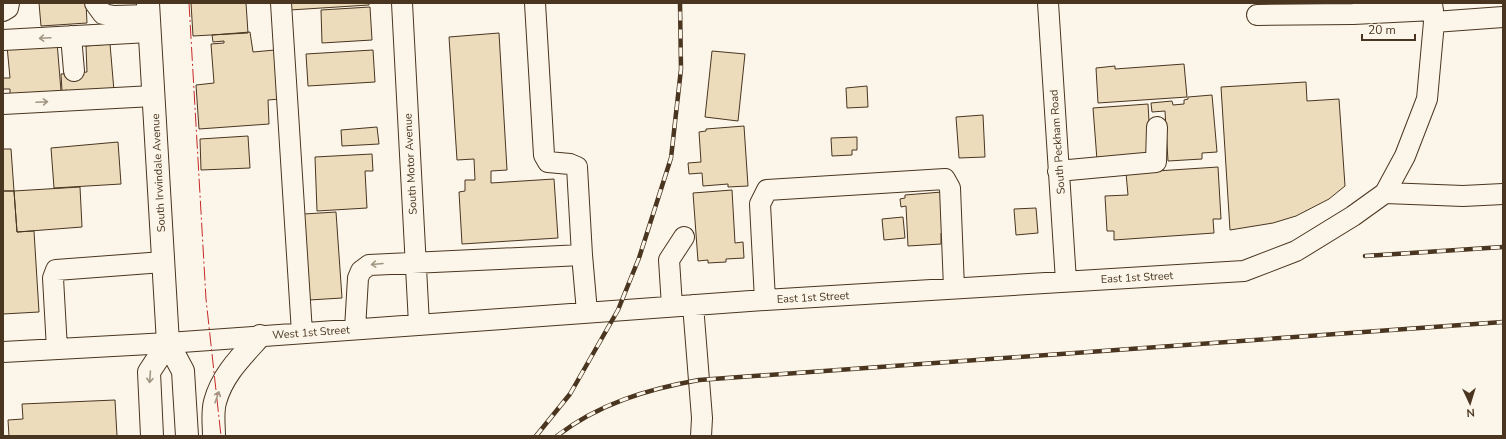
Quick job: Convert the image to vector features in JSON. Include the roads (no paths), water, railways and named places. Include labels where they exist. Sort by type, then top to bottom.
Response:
[{"type":"main road","name":"South Irwindale Avenue","points":[[149,17],[168,343]]},
{"type":"main road","points":[[214,436],[215,403],[222,384],[231,370],[260,336]]},
{"type":"main road","points":[[152,436],[149,372],[168,343],[183,370],[187,436]]},
{"type":"street","points":[[3,11],[8,8],[9,3]]},
{"type":"street","points":[[95,3],[103,14],[114,16],[149,17]]},
{"type":"street","points":[[281,3],[302,333]]},
{"type":"street","name":"South Motor Avenue","points":[[402,3],[419,324]]},
{"type":"street","points":[[536,3],[544,155],[548,162],[570,164],[577,167],[587,312]]},
{"type":"street","name":"South Peckham Road","points":[[1048,3],[1066,281]]},
{"type":"street","points":[[1257,14],[1433,12],[1494,13]]},
{"type":"street","name":"East 1st Street","points":[[618,310],[1244,270],[1296,251],[1353,216],[1385,193],[1405,156],[1426,99],[1433,12]]},
{"type":"street","points":[[3,40],[71,36],[149,17]]},
{"type":"street","points":[[71,36],[74,72]]},
{"type":"street","points":[[3,104],[153,96]]},
{"type":"street","points":[[1058,171],[1156,162],[1157,127]]},
{"type":"street","points":[[766,300],[760,204],[767,190],[945,179],[950,188],[954,288]]},
{"type":"street","points":[[1385,193],[1463,196],[1503,194]]},
{"type":"street","points":[[672,306],[670,260],[684,237]]},
{"type":"street","points":[[355,329],[356,296],[361,271],[369,265],[582,255]]},
{"type":"street","points":[[57,349],[53,278],[56,270],[163,262]]},
{"type":"street","points":[[693,305],[702,418],[701,436]]},
{"type":"street","name":"West 1st Street","points":[[3,352],[168,343],[618,310]]},
{"type":"railway","points":[[536,436],[570,394],[618,310],[639,258],[671,158],[681,69],[680,3]]},
{"type":"railway","points":[[1365,256],[1503,247]]},
{"type":"railway","points":[[557,436],[589,415],[624,399],[661,388],[699,380],[1503,322]]}]
